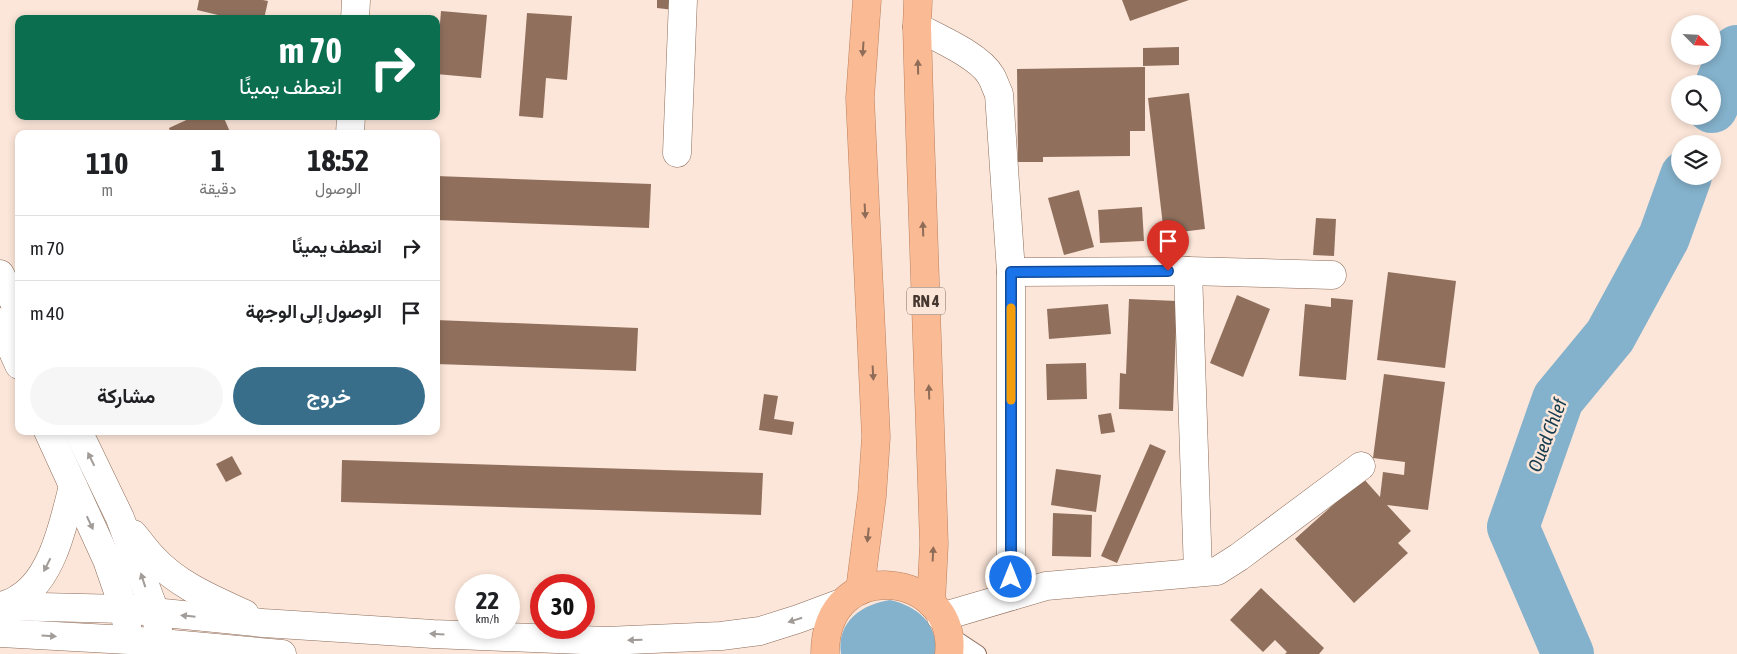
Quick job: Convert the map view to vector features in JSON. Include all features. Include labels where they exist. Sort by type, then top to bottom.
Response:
[{"type":"highway","points":[[850,596],[872,496],[876,437],[860,98],[867,0]]},
{"type":"highway","name":"RN 4","points":[[918,0],[917,28],[934,544],[942,627]]},
{"type":"highway","points":[[825,654],[825,637],[832,617],[850,596],[878,585],[898,585],[916,591],[942,627]]},
{"type":"main road","points":[[355,15],[356,0]]},
{"type":"main road","points":[[676,153],[683,0]]},
{"type":"main road","points":[[917,28],[982,64],[991,75],[999,94],[1011,272],[1011,596]]},
{"type":"main road","points":[[1011,272],[1188,271],[1332,275]]},
{"type":"main road","points":[[1188,271],[1198,572]]},
{"type":"main road","points":[[0,274],[15,304]]},
{"type":"main road","points":[[0,322],[15,355]]},
{"type":"main road","points":[[50,435],[107,560],[124,609],[128,640]]},
{"type":"main road","points":[[80,435],[120,518],[155,612],[161,643]]},
{"type":"main road","points":[[942,627],[1011,596],[1046,586],[1216,571],[1361,466]]},
{"type":"main road","points":[[1,606],[20,598],[33,586],[46,568],[61,532],[73,486]]},
{"type":"main road","points":[[120,518],[153,558],[172,576],[197,592],[263,623]]},
{"type":"main road","points":[[1,606],[124,609],[263,623],[433,634],[606,641],[721,636],[760,631],[798,619],[850,596]]},
{"type":"main road","points":[[0,633],[128,640],[282,654]]},
{"type":"lane","points":[[942,627],[978,654]]},
{"type":"water","points":[[890,600],[917,612],[930,625],[935,643],[935,654],[841,654],[843,633],[853,616],[870,606]]},
{"type":"building","points":[[199,0],[268,1],[265,15],[218,15],[197,10]]},
{"type":"building","points":[[657,0],[675,0],[674,10],[657,8]]},
{"type":"building","points":[[1122,0],[1189,0],[1130,21]]},
{"type":"building","points":[[441,11],[487,15],[481,78],[440,74]]},
{"type":"building","points":[[527,13],[572,16],[567,80],[546,78],[543,118],[519,116]]},
{"type":"building","points":[[1179,47],[1179,65],[1143,66],[1143,48]]},
{"type":"building","points":[[1145,67],[1145,131],[1130,131],[1130,156],[1043,157],[1043,162],[1018,162],[1017,69]]},
{"type":"building","points":[[1189,93],[1205,229],[1164,234],[1148,98]]},
{"type":"building","points":[[186,120],[225,120],[229,130],[170,130],[169,128]]},
{"type":"building","points":[[440,176],[651,184],[649,228],[440,220]]},
{"type":"building","points":[[1079,190],[1094,247],[1064,255],[1048,198]]},
{"type":"building","points":[[1142,207],[1144,241],[1100,243],[1098,210]]},
{"type":"building","points":[[1316,218],[1336,219],[1334,256],[1313,255]]},
{"type":"building","points":[[1388,272],[1456,281],[1445,368],[1377,360]]},
{"type":"building","points":[[1237,295],[1270,309],[1243,377],[1210,363]]},
{"type":"building","points":[[1331,298],[1353,300],[1346,380],[1299,376],[1305,304],[1331,307]]},
{"type":"building","points":[[1129,299],[1177,301],[1173,411],[1119,409],[1120,373],[1126,374]]},
{"type":"building","points":[[1108,304],[1111,334],[1049,339],[1047,309]]},
{"type":"building","points":[[440,320],[638,328],[636,371],[440,364]]},
{"type":"building","points":[[1086,363],[1087,399],[1047,400],[1046,364]]},
{"type":"building","points":[[1384,374],[1445,382],[1428,510],[1387,505],[1411,531],[1398,543],[1408,553],[1354,603],[1295,539],[1363,478],[1380,497],[1383,472],[1404,475],[1405,462],[1373,458]]},
{"type":"building","points":[[764,394],[778,396],[774,419],[794,422],[792,435],[759,430]]},
{"type":"building","points":[[1111,413],[1115,432],[1101,434],[1098,415]]},
{"type":"building","points":[[1150,444],[1166,451],[1117,563],[1101,556]]},
{"type":"building","points":[[232,456],[242,474],[226,482],[216,464]]},
{"type":"building","points":[[342,460],[763,473],[761,515],[341,502]]},
{"type":"building","points":[[1056,469],[1101,475],[1096,512],[1051,505]]},
{"type":"building","points":[[1053,513],[1092,515],[1091,557],[1052,556]]},
{"type":"building","points":[[1261,588],[1324,648],[1319,654],[1285,654],[1287,652],[1275,640],[1263,652],[1230,620]]},
{"type":"waterway","name":"Oued Chlef","points":[[1721,84],[1737,51]]},
{"type":"waterway","name":"Oued Chlef","points":[[1568,654],[1513,527],[1558,399],[1610,336],[1664,237],[1683,185]]},
{"type":"slow traffic","points":[[1011,308],[1011,400]]},
{"type":"route","points":[[1011,577],[1011,272],[1168,271]]}]
